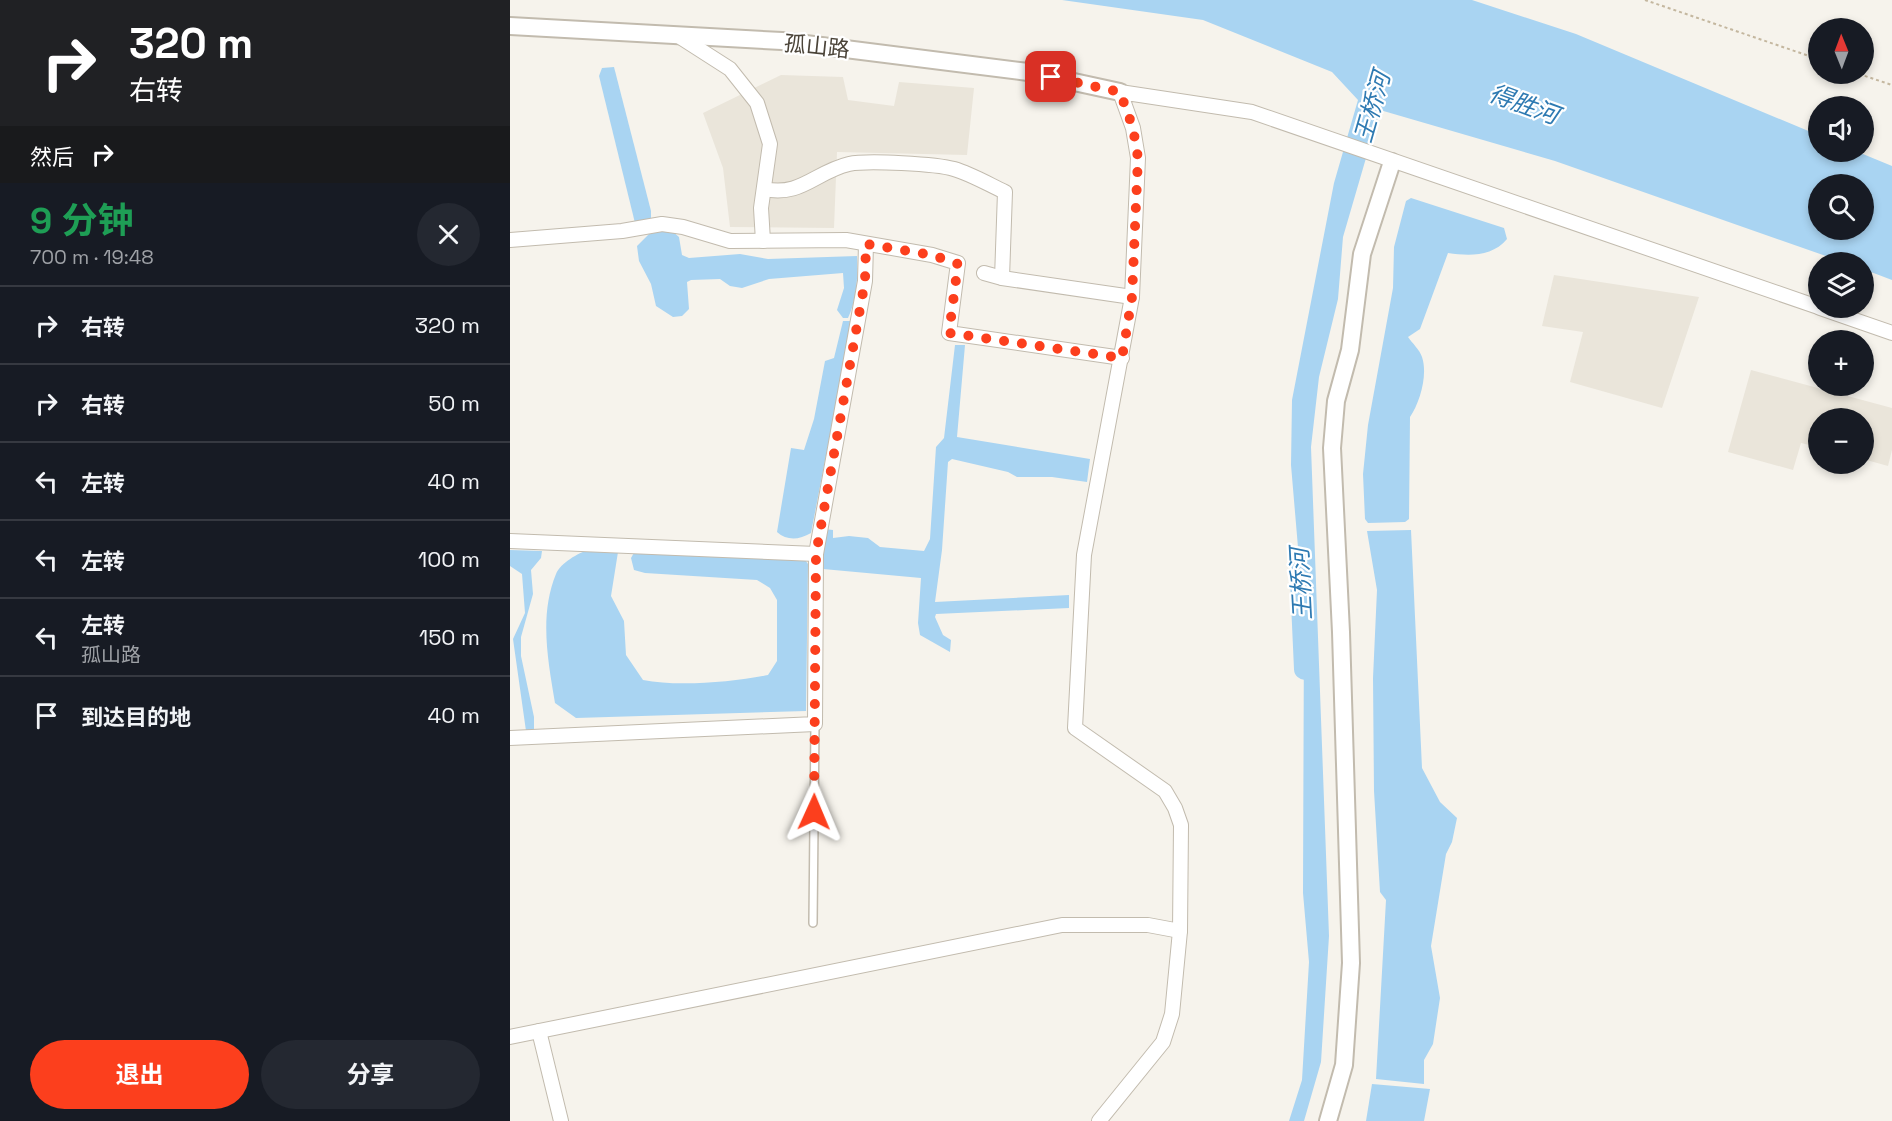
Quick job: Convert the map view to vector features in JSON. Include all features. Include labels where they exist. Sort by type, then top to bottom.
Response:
[{"type":"street","name":"孤山路","points":[[510,26],[782,41],[1028,72],[1120,92]]},
{"type":"street","points":[[677,35],[730,69],[757,103],[770,144],[761,208],[763,241]]},
{"type":"street","points":[[1099,1121],[1163,1042],[1172,1014],[1180,931],[1181,825],[1175,808],[1165,791],[1075,728],[1084,555],[1132,297],[1138,158],[1133,128],[1120,92],[1252,112],[1808,303]]},
{"type":"street","points":[[764,189],[779,192],[801,188],[826,172],[865,162],[953,169],[1005,192],[1002,278]]},
{"type":"street","points":[[1328,1121],[1344,1065],[1351,963],[1341,632],[1332,448],[1336,401],[1350,350],[1362,254],[1392,162]]},
{"type":"street","points":[[510,240],[622,231],[662,224],[683,227],[730,241],[846,240],[932,255],[958,264],[949,333],[1122,358]]},
{"type":"street","points":[[510,738],[815,723],[816,554],[865,281],[866,244]]},
{"type":"street","points":[[984,273],[1002,278],[1132,297]]},
{"type":"street","points":[[1850,318],[1892,333]]},
{"type":"street","points":[[510,541],[816,554]]},
{"type":"street","points":[[510,1037],[1062,925],[1148,925],[1180,931]]},
{"type":"street","points":[[539,1031],[561,1121]]},
{"type":"lane","points":[[813,923],[815,723]]},
{"type":"path","points":[[1645,0],[1808,56]]},
{"type":"path","points":[[1874,79],[1892,85]]},
{"type":"shaded area","points":[[781,75],[843,77],[848,100],[894,106],[899,82],[974,88],[967,155],[837,152],[834,228],[730,227],[723,168],[703,113]]},
{"type":"shaded area","points":[[1554,275],[1699,297],[1662,408],[1570,382],[1583,332],[1542,326]]},
{"type":"shaded area","points":[[1751,370],[1808,385],[1808,396],[1847,396],[1892,408],[1892,450],[1888,466],[1874,462],[1874,408],[1808,408],[1808,445],[1801,443],[1793,470],[1728,452]]},
{"type":"water","name":"得胜河","points":[[1062,0],[1472,0],[1576,34],[1808,131],[1808,162],[1874,162],[1874,159],[1892,166],[1892,280],[1874,273],[1874,252],[1814,252],[1555,161],[1380,110],[1343,237],[1338,299],[1319,377],[1311,447],[1329,936],[1321,1062],[1304,1121],[1289,1121],[1302,1080],[1309,962],[1303,893],[1304,618],[1291,465],[1292,400],[1334,183],[1358,100],[1332,72],[1203,20]]},
{"type":"water","points":[[614,67],[651,211],[651,219],[635,223],[599,76],[602,68]]},
{"type":"water","points":[[1411,198],[1504,228],[1507,239],[1494,249],[1480,254],[1448,253],[1420,329],[1408,337],[1421,354],[1424,364],[1420,396],[1410,417],[1409,519],[1405,522],[1368,523],[1365,519],[1363,474],[1368,425],[1393,288],[1394,247],[1406,201]]},
{"type":"water","points":[[672,231],[679,237],[682,255],[689,258],[740,254],[768,259],[857,256],[856,287],[848,318],[843,318],[837,310],[844,288],[843,273],[769,279],[742,288],[730,286],[720,279],[691,280],[687,282],[689,309],[682,316],[673,317],[656,306],[651,284],[639,261],[637,246],[650,233]]},
{"type":"water","points":[[843,321],[852,321],[811,533],[798,538],[789,538],[777,532],[791,448],[804,450],[814,419],[825,361],[834,358]]},
{"type":"water","points":[[955,345],[965,345],[957,437],[1090,459],[1087,482],[1052,477],[1017,477],[1008,472],[952,459],[948,462],[942,550],[935,602],[1069,595],[1069,608],[936,614],[935,617],[943,635],[951,640],[950,652],[920,635],[918,623],[921,578],[823,569],[824,529],[833,530],[833,538],[849,536],[868,538],[880,547],[924,551],[930,539],[936,447],[944,438]]},
{"type":"water","points":[[1411,530],[1422,768],[1440,802],[1457,818],[1452,842],[1446,854],[1431,946],[1440,998],[1433,1044],[1424,1060],[1424,1084],[1376,1079],[1386,900],[1380,892],[1374,791],[1373,678],[1377,590],[1367,531]]},
{"type":"water","points":[[589,549],[618,552],[611,596],[624,621],[626,655],[643,680],[672,683],[722,682],[768,675],[777,661],[777,600],[770,588],[757,580],[645,573],[634,570],[631,558],[635,551],[803,557],[808,564],[806,711],[576,718],[555,703],[546,638],[551,590],[558,570],[570,559]]},
{"type":"water","points":[[510,550],[542,551],[541,558],[531,570],[533,594],[521,637],[521,656],[534,717],[534,730],[526,731],[513,639],[525,613],[522,574],[510,566]]},
{"type":"water","points":[[1372,1084],[1430,1089],[1424,1121],[1366,1121]]},
{"type":"waterway","name":"王桥河","points":[[1300,558],[1305,669]]},
{"type":"route","points":[[814,812],[816,554],[865,281],[866,244],[932,255],[958,264],[949,333],[1122,358],[1132,297],[1136,238],[1138,158],[1133,128],[1120,92],[1051,77]]}]
